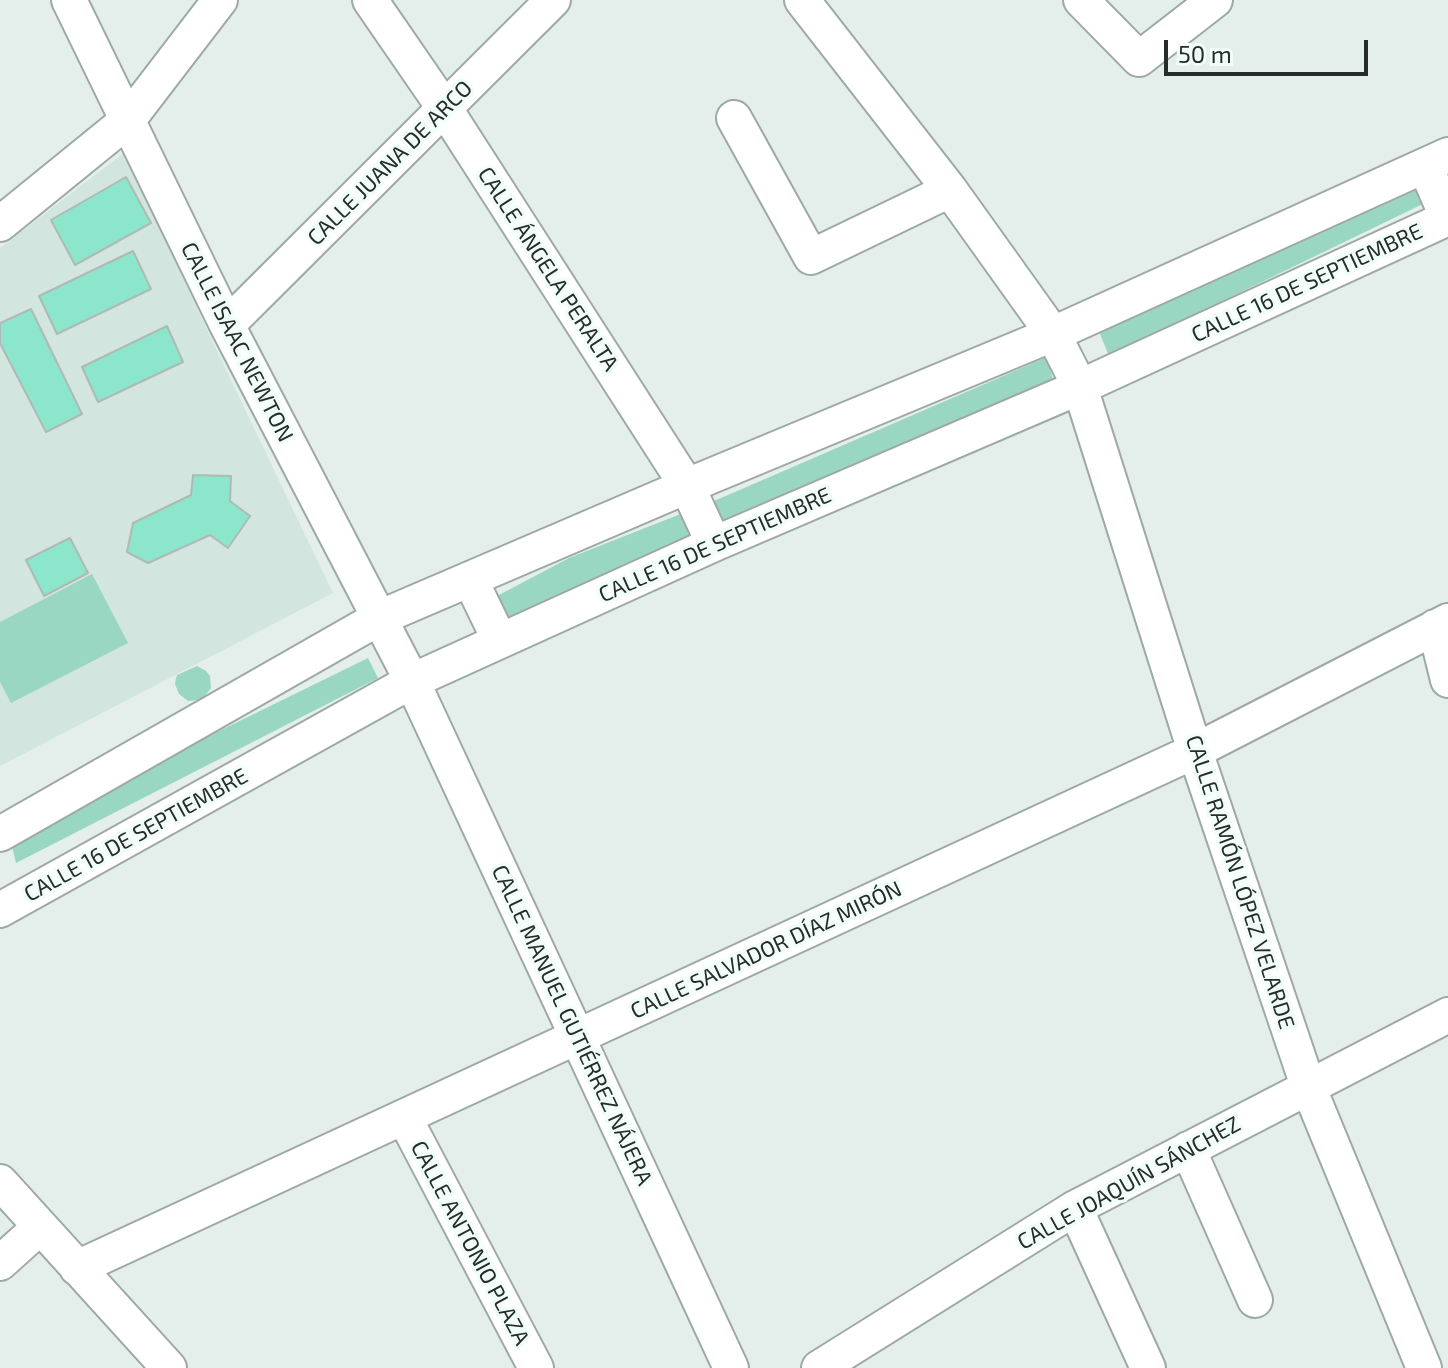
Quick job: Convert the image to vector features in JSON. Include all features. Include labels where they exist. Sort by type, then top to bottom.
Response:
[{"type":"street","name":"CALLE ISAAC NEWTON","points":[[69,0],[227,325],[412,681]]},
{"type":"street","points":[[0,224],[128,120],[220,0]]},
{"type":"street","name":"CALLE ÁNGELA PERALTA","points":[[370,0],[445,109],[687,486],[714,544]]},
{"type":"street","name":"CALLE JUANA DE ARCO","points":[[227,325],[553,0]]},
{"type":"street","name":"CALLE RAMÓN LÓPEZ VELARDE","points":[[802,0],[950,190],[1053,334],[1080,387],[1195,751],[1308,1086],[1424,1368]]},
{"type":"street","points":[[1081,0],[1139,59],[1215,0]]},
{"type":"street","points":[[734,118],[811,257],[950,190]]},
{"type":"street","points":[[0,834],[379,618],[1053,334],[1437,160],[1448,218]]},
{"type":"street","name":"CALLE 16 DE SEPTIEMBRE","points":[[0,910],[412,681],[714,544],[1080,387],[1448,218]]},
{"type":"street","points":[[470,579],[500,641]]},
{"type":"street","points":[[1442,624],[1448,680]]},
{"type":"street","name":"CALLE SALVADOR DÍAZ MIRÓN","points":[[77,1268],[1195,751],[1442,624]]},
{"type":"street","name":"CALLE MANUEL GUTIÉRREZ NÁJERA","points":[[412,681],[731,1368]]},
{"type":"street","name":"CALLE JOAQUÍN SÁNCHEZ","points":[[819,1368],[1075,1208],[1448,1015]]},
{"type":"street","name":"CALLE ANTONIO PLAZA","points":[[404,1117],[536,1368]]},
{"type":"street","points":[[1188,1149],[1255,1300]]},
{"type":"street","points":[[0,1182],[169,1368]]},
{"type":"street","points":[[1075,1208],[1148,1368]]},
{"type":"street","points":[[0,1263],[40,1227]]},
{"type":"shaded area","points":[[125,152],[333,593],[0,766],[0,248]]},
{"type":"green space","points":[[1421,182],[1429,201],[1109,356],[1098,329]]},
{"type":"green space","points":[[1047,357],[1053,380],[732,517],[514,629],[497,596],[569,558],[721,498]]},
{"type":"green space","points":[[92,574],[128,643],[11,703],[0,682],[0,622]]},
{"type":"green space","points":[[368,658],[378,678],[16,863],[9,834]]},
{"type":"green space","points":[[197,666],[210,676],[211,688],[199,700],[188,701],[179,694],[176,678]]},
{"type":"building","points":[[126,177],[151,223],[75,265],[51,220]]},
{"type":"building","points":[[133,251],[151,289],[57,334],[39,296]]},
{"type":"building","points":[[31,309],[82,414],[46,432],[0,343],[0,323]]},
{"type":"building","points":[[167,326],[183,362],[98,402],[82,367]]},
{"type":"building","points":[[193,475],[231,476],[230,501],[250,516],[228,548],[210,535],[148,563],[127,552],[133,523],[191,495]]},
{"type":"building","points":[[70,538],[88,573],[44,596],[26,560]]}]
